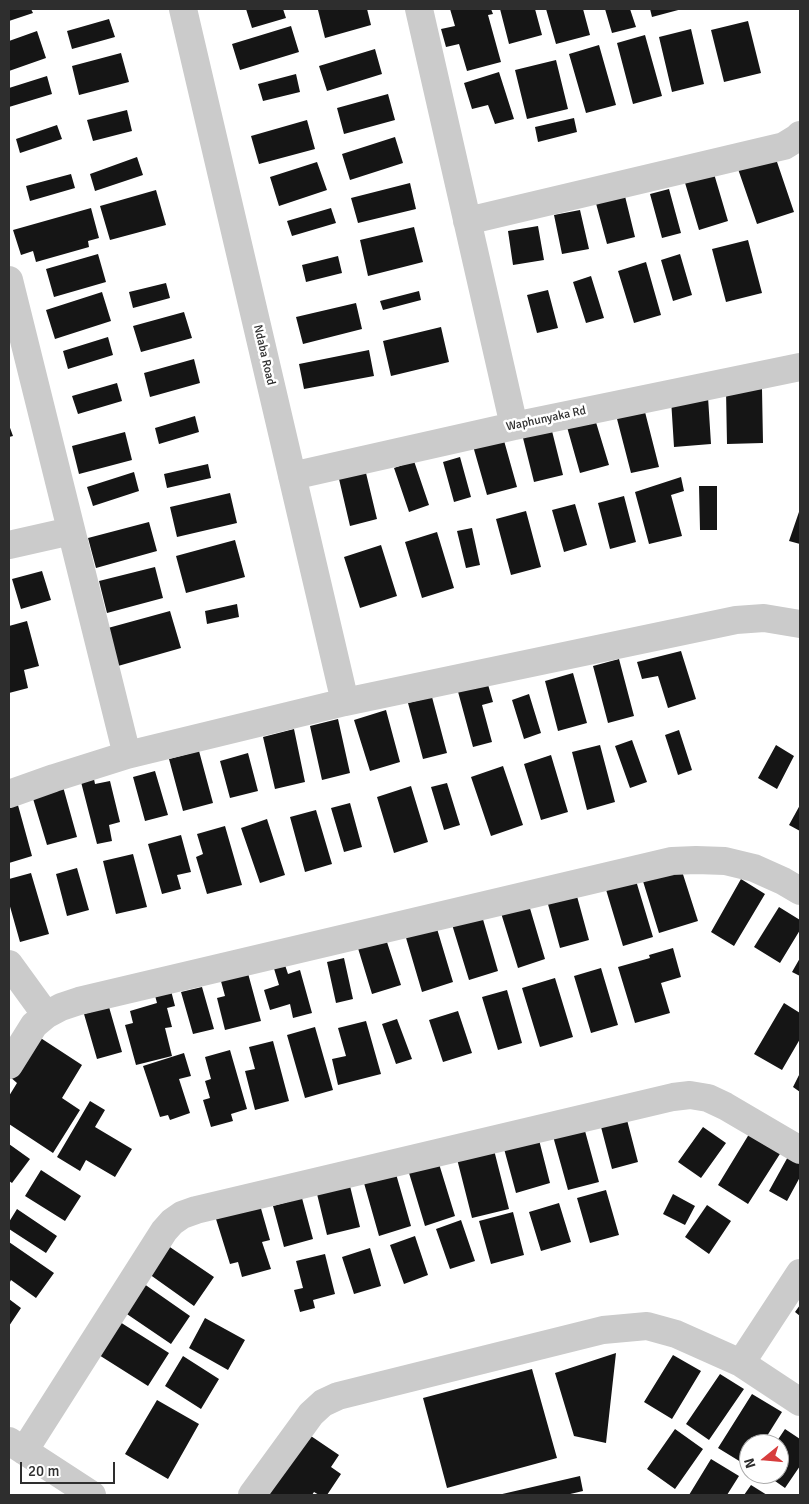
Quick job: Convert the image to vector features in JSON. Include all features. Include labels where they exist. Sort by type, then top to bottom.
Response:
[{"type":"street","name":"Ndaba Road","points":[[183,9],[345,702]]},
{"type":"street","points":[[419,9],[514,426]]},
{"type":"street","points":[[467,221],[784,146],[800,135]]},
{"type":"street","points":[[9,280],[14,321],[71,531],[127,755]]},
{"type":"street","name":"Waphunyaka Rd","points":[[292,476],[514,426],[800,367]]},
{"type":"street","points":[[9,545],[71,531]]},
{"type":"street","points":[[9,794],[127,755],[345,702],[736,620],[764,618],[800,624]]},
{"type":"street","points":[[9,1064],[34,1025],[46,1015],[61,1007],[79,1001],[672,861],[725,861],[754,868],[800,891]]},
{"type":"street","points":[[9,964],[46,1015]]},
{"type":"street","points":[[92,1495],[16,1446],[164,1231],[182,1215],[196,1210],[672,1097],[708,1098],[800,1150]]},
{"type":"street","points":[[741,1363],[800,1273]]},
{"type":"street","points":[[252,1495],[311,1414],[323,1403],[338,1396],[603,1330],[647,1326],[676,1334],[741,1363],[800,1402]]},
{"type":"building","points":[[9,9],[31,9],[33,13],[9,21]]},
{"type":"building","points":[[246,9],[283,9],[286,18],[252,28]]},
{"type":"building","points":[[367,9],[371,25],[325,38],[318,10]]},
{"type":"building","points":[[450,9],[491,9],[493,14],[488,15],[501,62],[467,71],[459,44],[446,47],[441,29],[455,26]]},
{"type":"building","points":[[500,9],[535,9],[542,35],[509,44]]},
{"type":"building","points":[[546,9],[583,9],[590,35],[556,44]]},
{"type":"building","points":[[605,9],[630,9],[636,27],[612,33]]},
{"type":"building","points":[[650,9],[682,9],[652,17]]},
{"type":"building","points":[[109,19],[115,37],[72,49],[67,31]]},
{"type":"building","points":[[748,21],[761,73],[724,82],[711,30]]},
{"type":"building","points":[[291,26],[299,52],[240,70],[232,44]]},
{"type":"building","points":[[691,29],[704,84],[672,92],[659,37]]},
{"type":"building","points":[[37,31],[46,58],[9,71],[9,41]]},
{"type":"building","points":[[645,35],[662,96],[633,104],[617,43]]},
{"type":"building","points":[[599,45],[616,105],[586,113],[569,54]]},
{"type":"building","points":[[375,49],[382,74],[327,91],[319,66]]},
{"type":"building","points":[[121,53],[129,82],[79,95],[72,66]]},
{"type":"building","points":[[556,60],[568,109],[527,119],[515,70]]},
{"type":"building","points":[[499,72],[514,119],[495,124],[488,105],[472,109],[464,83]]},
{"type":"building","points":[[296,74],[300,92],[263,101],[258,84]]},
{"type":"building","points":[[47,76],[52,94],[9,107],[9,88]]},
{"type":"building","points":[[388,94],[395,120],[344,134],[337,108]]},
{"type":"building","points":[[127,110],[132,131],[93,141],[87,120]]},
{"type":"building","points":[[574,118],[577,132],[538,142],[535,127]]},
{"type":"building","points":[[307,120],[315,149],[259,164],[251,136]]},
{"type":"building","points":[[57,125],[62,139],[20,153],[16,139]]},
{"type":"building","points":[[395,137],[403,163],[350,180],[342,154]]},
{"type":"building","points":[[775,156],[794,212],[757,224],[738,169]]},
{"type":"building","points":[[137,157],[143,175],[95,191],[90,174]]},
{"type":"building","points":[[317,162],[327,190],[279,206],[270,177]]},
{"type":"building","points":[[712,167],[728,221],[699,230],[683,176]]},
{"type":"building","points":[[71,174],[75,188],[30,201],[26,186]]},
{"type":"building","points":[[410,183],[416,209],[358,223],[351,198]]},
{"type":"building","points":[[623,188],[635,237],[607,244],[594,196]]},
{"type":"building","points":[[669,189],[681,233],[662,238],[650,194]]},
{"type":"building","points":[[156,190],[166,225],[110,240],[100,206]]},
{"type":"building","points":[[91,208],[99,238],[88,241],[89,247],[36,262],[33,251],[21,255],[13,230]]},
{"type":"building","points":[[331,208],[336,223],[292,236],[287,221]]},
{"type":"building","points":[[580,210],[589,249],[562,254],[554,215]]},
{"type":"building","points":[[538,226],[544,260],[513,265],[508,231]]},
{"type":"building","points":[[414,227],[423,262],[368,276],[360,240]]},
{"type":"building","points":[[748,240],[762,293],[726,302],[712,249]]},
{"type":"building","points":[[98,254],[106,282],[54,297],[46,269]]},
{"type":"building","points":[[680,254],[692,295],[673,301],[661,260]]},
{"type":"building","points":[[338,256],[342,273],[306,282],[302,265]]},
{"type":"building","points":[[646,262],[661,315],[634,323],[618,271]]},
{"type":"building","points":[[591,276],[604,318],[586,323],[573,282]]},
{"type":"building","points":[[166,283],[170,298],[133,308],[129,292]]},
{"type":"building","points":[[548,290],[558,328],[537,333],[527,295]]},
{"type":"building","points":[[419,291],[421,300],[383,310],[380,301]]},
{"type":"building","points":[[102,292],[111,321],[55,339],[46,310]]},
{"type":"building","points":[[356,303],[362,329],[303,344],[296,317]]},
{"type":"building","points":[[184,312],[192,338],[141,352],[133,326]]},
{"type":"building","points":[[441,327],[449,362],[391,376],[383,341]]},
{"type":"building","points":[[108,337],[113,355],[68,369],[63,351]]},
{"type":"building","points":[[369,350],[374,376],[304,389],[299,364]]},
{"type":"building","points":[[194,359],[200,383],[150,397],[144,373]]},
{"type":"building","points":[[117,383],[122,401],[78,414],[72,396]]},
{"type":"building","points":[[762,389],[763,443],[727,444],[726,390]]},
{"type":"building","points":[[708,397],[711,444],[674,447],[671,399]]},
{"type":"building","points":[[644,408],[659,467],[631,473],[616,415]]},
{"type":"building","points":[[195,416],[199,432],[159,444],[155,428]]},
{"type":"building","points":[[595,419],[609,465],[580,473],[567,427]]},
{"type":"building","points":[[9,425],[13,436],[9,437]]},
{"type":"building","points":[[551,427],[563,475],[534,482],[522,434]]},
{"type":"building","points":[[125,432],[132,460],[79,474],[72,446]]},
{"type":"building","points":[[503,437],[517,487],[487,495],[473,446]]},
{"type":"building","points":[[460,457],[471,497],[454,502],[443,462]]},
{"type":"building","points":[[414,461],[429,505],[409,512],[394,468]]},
{"type":"building","points":[[208,464],[211,478],[167,488],[164,474]]},
{"type":"building","points":[[134,472],[139,491],[93,506],[87,487]]},
{"type":"building","points":[[366,473],[377,519],[350,526],[339,479]]},
{"type":"building","points":[[681,477],[684,491],[671,495],[682,536],[649,544],[635,492]]},
{"type":"building","points":[[699,486],[717,486],[717,530],[700,530]]},
{"type":"building","points":[[230,493],[237,523],[177,537],[170,507]]},
{"type":"building","points":[[624,496],[636,542],[610,549],[598,503]]},
{"type":"building","points":[[575,504],[587,545],[564,552],[552,510]]},
{"type":"building","points":[[800,509],[800,544],[789,541]]},
{"type":"building","points":[[526,511],[541,567],[511,575],[496,519]]},
{"type":"building","points":[[149,522],[157,551],[96,568],[88,538]]},
{"type":"building","points":[[472,528],[480,565],[466,568],[457,531]]},
{"type":"building","points":[[437,532],[454,588],[422,598],[405,542]]},
{"type":"building","points":[[235,540],[245,577],[186,593],[176,556]]},
{"type":"building","points":[[381,545],[397,596],[360,608],[344,557]]},
{"type":"building","points":[[155,567],[163,598],[107,613],[99,581]]},
{"type":"building","points":[[42,571],[51,600],[21,609],[12,579]]},
{"type":"building","points":[[237,604],[239,617],[207,624],[205,611]]},
{"type":"building","points":[[170,611],[181,648],[118,666],[108,628]]},
{"type":"building","points":[[27,621],[39,666],[24,670],[28,688],[9,693],[9,626]]},
{"type":"building","points":[[681,651],[696,699],[668,708],[658,676],[642,679],[637,662]]},
{"type":"building","points":[[619,659],[634,716],[608,723],[593,666]]},
{"type":"building","points":[[573,673],[587,723],[558,731],[545,681]]},
{"type":"building","points":[[487,681],[493,702],[482,705],[492,742],[473,747],[457,688]]},
{"type":"building","points":[[529,694],[541,733],[524,739],[512,700]]},
{"type":"building","points":[[432,697],[447,753],[423,759],[408,703]]},
{"type":"building","points":[[386,710],[400,762],[370,771],[354,720]]},
{"type":"building","points":[[338,719],[350,773],[322,780],[310,726]]},
{"type":"building","points":[[294,729],[305,782],[275,789],[263,737]]},
{"type":"building","points":[[679,730],[692,770],[678,775],[665,735]]},
{"type":"building","points":[[632,740],[647,782],[630,788],[615,746]]},
{"type":"building","points":[[600,745],[615,802],[587,810],[572,752]]},
{"type":"building","points":[[776,745],[794,756],[777,789],[758,778]]},
{"type":"building","points":[[199,751],[213,803],[183,811],[169,759]]},
{"type":"building","points":[[248,753],[258,791],[230,798],[220,761]]},
{"type":"building","points":[[551,755],[568,812],[541,820],[524,764]]},
{"type":"building","points":[[503,766],[523,825],[491,836],[471,777]]},
{"type":"building","points":[[155,771],[168,815],[145,821],[133,777]]},
{"type":"building","points":[[94,779],[95,784],[110,781],[120,822],[109,825],[112,841],[97,844],[81,782]]},
{"type":"building","points":[[62,783],[77,837],[47,845],[31,792]]},
{"type":"building","points":[[447,783],[460,825],[444,830],[431,787]]},
{"type":"building","points":[[411,786],[428,842],[394,853],[377,797]]},
{"type":"building","points":[[16,798],[32,856],[9,863],[9,800]]},
{"type":"building","points":[[350,803],[362,847],[344,852],[331,808]]},
{"type":"building","points":[[800,805],[800,831],[789,825]]},
{"type":"building","points":[[316,810],[332,864],[305,872],[290,817]]},
{"type":"building","points":[[267,819],[285,875],[260,883],[241,828]]},
{"type":"building","points":[[225,826],[242,885],[207,894],[196,857],[203,854],[197,834]]},
{"type":"building","points":[[181,835],[191,872],[177,875],[181,889],[162,894],[148,844]]},
{"type":"building","points":[[133,854],[147,907],[116,914],[103,861]]},
{"type":"building","points":[[680,865],[698,921],[659,933],[642,878]]},
{"type":"building","points":[[77,868],[89,910],[67,916],[56,874]]},
{"type":"building","points":[[31,873],[49,934],[20,942],[9,903],[9,879]]},
{"type":"building","points":[[634,874],[653,937],[623,946],[604,883]]},
{"type":"building","points":[[741,879],[765,894],[734,946],[711,932]]},
{"type":"building","points":[[575,889],[589,940],[560,948],[546,897]]},
{"type":"building","points":[[529,905],[545,959],[518,968],[501,913]]},
{"type":"building","points":[[779,907],[800,920],[800,930],[780,963],[754,947]]},
{"type":"building","points":[[480,909],[498,971],[469,980],[450,918]]},
{"type":"building","points":[[435,922],[453,982],[422,992],[404,931]]},
{"type":"building","points":[[385,936],[401,985],[372,994],[357,945]]},
{"type":"building","points":[[673,948],[681,977],[661,983],[670,1013],[635,1023],[618,967],[650,958],[649,955]]},
{"type":"building","points":[[344,958],[353,999],[336,1003],[327,962]]},
{"type":"building","points":[[800,958],[800,976],[792,972]]},
{"type":"building","points":[[283,959],[288,974],[300,970],[312,1013],[293,1018],[290,1004],[270,1010],[264,990],[279,985],[272,962]]},
{"type":"building","points":[[246,966],[261,1021],[225,1030],[217,998],[225,996],[219,974]]},
{"type":"building","points":[[601,968],[618,1025],[591,1033],[574,976]]},
{"type":"building","points":[[555,978],[573,1037],[540,1047],[522,988]]},
{"type":"building","points":[[169,983],[175,1006],[167,1008],[172,1027],[165,1028],[172,1056],[136,1065],[125,1025],[133,1023],[130,1011],[157,1003],[153,988]]},
{"type":"building","points":[[202,987],[214,1029],[193,1034],[181,992]]},
{"type":"building","points":[[507,990],[522,1043],[498,1050],[482,997]]},
{"type":"building","points":[[784,1003],[800,1013],[800,1039],[782,1070],[754,1054]]},
{"type":"building","points":[[109,1007],[122,1052],[97,1059],[84,1014]]},
{"type":"building","points":[[458,1011],[472,1053],[443,1062],[429,1020]]},
{"type":"building","points":[[397,1019],[412,1059],[396,1064],[382,1024]]},
{"type":"building","points":[[366,1021],[381,1074],[338,1085],[332,1059],[346,1056],[338,1028]]},
{"type":"building","points":[[315,1027],[333,1090],[305,1098],[287,1035]]},
{"type":"building","points":[[33,1033],[82,1065],[62,1098],[80,1110],[53,1153],[9,1124],[9,1096],[17,1083],[9,1076]]},
{"type":"building","points":[[273,1041],[289,1101],[255,1110],[245,1071],[255,1069],[249,1047]]},
{"type":"building","points":[[230,1050],[247,1109],[231,1114],[233,1121],[211,1127],[203,1100],[210,1098],[205,1081],[211,1079],[205,1057]]},
{"type":"building","points":[[184,1053],[191,1076],[179,1079],[190,1113],[170,1120],[168,1115],[160,1117],[143,1066]]},
{"type":"building","points":[[800,1073],[800,1092],[793,1087]]},
{"type":"building","points":[[90,1101],[105,1110],[95,1127],[132,1149],[115,1177],[86,1160],[80,1171],[57,1157]]},
{"type":"building","points":[[582,1120],[599,1182],[568,1190],[551,1129]]},
{"type":"building","points":[[627,1120],[638,1162],[612,1169],[601,1127]]},
{"type":"building","points":[[754,1126],[785,1146],[748,1204],[718,1185]]},
{"type":"building","points":[[703,1127],[726,1143],[701,1178],[678,1162]]},
{"type":"building","points":[[538,1136],[550,1183],[516,1193],[503,1145]]},
{"type":"building","points":[[9,1144],[30,1159],[12,1183],[9,1181]]},
{"type":"building","points":[[493,1146],[509,1209],[472,1218],[456,1155]]},
{"type":"building","points":[[790,1153],[800,1159],[800,1177],[787,1201],[769,1191]]},
{"type":"building","points":[[436,1154],[455,1216],[425,1226],[406,1163]]},
{"type":"building","points":[[394,1167],[411,1226],[379,1236],[362,1176]]},
{"type":"building","points":[[41,1170],[81,1196],[65,1221],[25,1196]]},
{"type":"building","points":[[350,1186],[360,1227],[327,1235],[317,1194]]},
{"type":"building","points":[[606,1190],[619,1235],[590,1243],[577,1198]]},
{"type":"building","points":[[673,1194],[695,1206],[685,1225],[663,1214]]},
{"type":"building","points":[[302,1198],[313,1239],[284,1247],[273,1206]]},
{"type":"building","points":[[559,1203],[571,1242],[541,1251],[529,1212]]},
{"type":"building","points":[[260,1205],[270,1240],[262,1242],[271,1269],[242,1277],[238,1262],[230,1264],[216,1219]]},
{"type":"building","points":[[707,1205],[731,1221],[709,1254],[685,1237]]},
{"type":"building","points":[[17,1209],[57,1236],[46,1253],[9,1229],[9,1222]]},
{"type":"building","points":[[513,1212],[524,1255],[491,1264],[479,1221]]},
{"type":"building","points":[[461,1220],[475,1261],[450,1269],[436,1229]]},
{"type":"building","points":[[415,1236],[428,1275],[404,1284],[390,1245]]},
{"type":"building","points":[[161,1241],[214,1277],[194,1306],[142,1269]]},
{"type":"building","points":[[9,1242],[54,1273],[36,1298],[11,1280],[9,1284]]},
{"type":"building","points":[[370,1248],[381,1286],[354,1294],[342,1257]]},
{"type":"building","points":[[325,1254],[335,1294],[313,1300],[315,1308],[300,1312],[294,1290],[303,1288],[296,1261]]},
{"type":"building","points":[[137,1279],[190,1316],[171,1344],[118,1308]]},
{"type":"building","points":[[9,1299],[21,1308],[9,1326]]},
{"type":"building","points":[[800,1305],[800,1316],[795,1312]]},
{"type":"building","points":[[112,1317],[169,1353],[148,1386],[91,1350]]},
{"type":"building","points":[[205,1318],[245,1340],[228,1370],[189,1348]]},
{"type":"building","points":[[616,1353],[606,1443],[574,1436],[555,1373]]},
{"type":"building","points":[[673,1355],[701,1371],[672,1419],[644,1402]]},
{"type":"building","points":[[183,1356],[219,1379],[201,1409],[165,1386]]},
{"type":"building","points":[[532,1369],[557,1458],[447,1488],[423,1398]]},
{"type":"building","points":[[720,1374],[744,1389],[709,1440],[686,1424]]},
{"type":"building","points":[[752,1394],[782,1412],[768,1434],[739,1434],[739,1461],[718,1448]]},
{"type":"building","points":[[157,1400],[199,1424],[168,1479],[125,1454]]},
{"type":"building","points":[[675,1429],[703,1449],[675,1489],[647,1469]]},
{"type":"building","points":[[785,1429],[800,1439],[800,1466],[789,1482],[789,1434],[782,1434]]},
{"type":"building","points":[[305,1432],[339,1455],[331,1467],[341,1474],[327,1495],[319,1495],[314,1492],[312,1495],[264,1495]]},
{"type":"building","points":[[711,1459],[739,1476],[727,1495],[689,1495]]},
{"type":"building","points":[[580,1476],[583,1491],[566,1495],[498,1495]]},
{"type":"building","points":[[779,1484],[788,1484],[785,1488]]},
{"type":"building","points":[[751,1485],[767,1495],[744,1495]]}]
